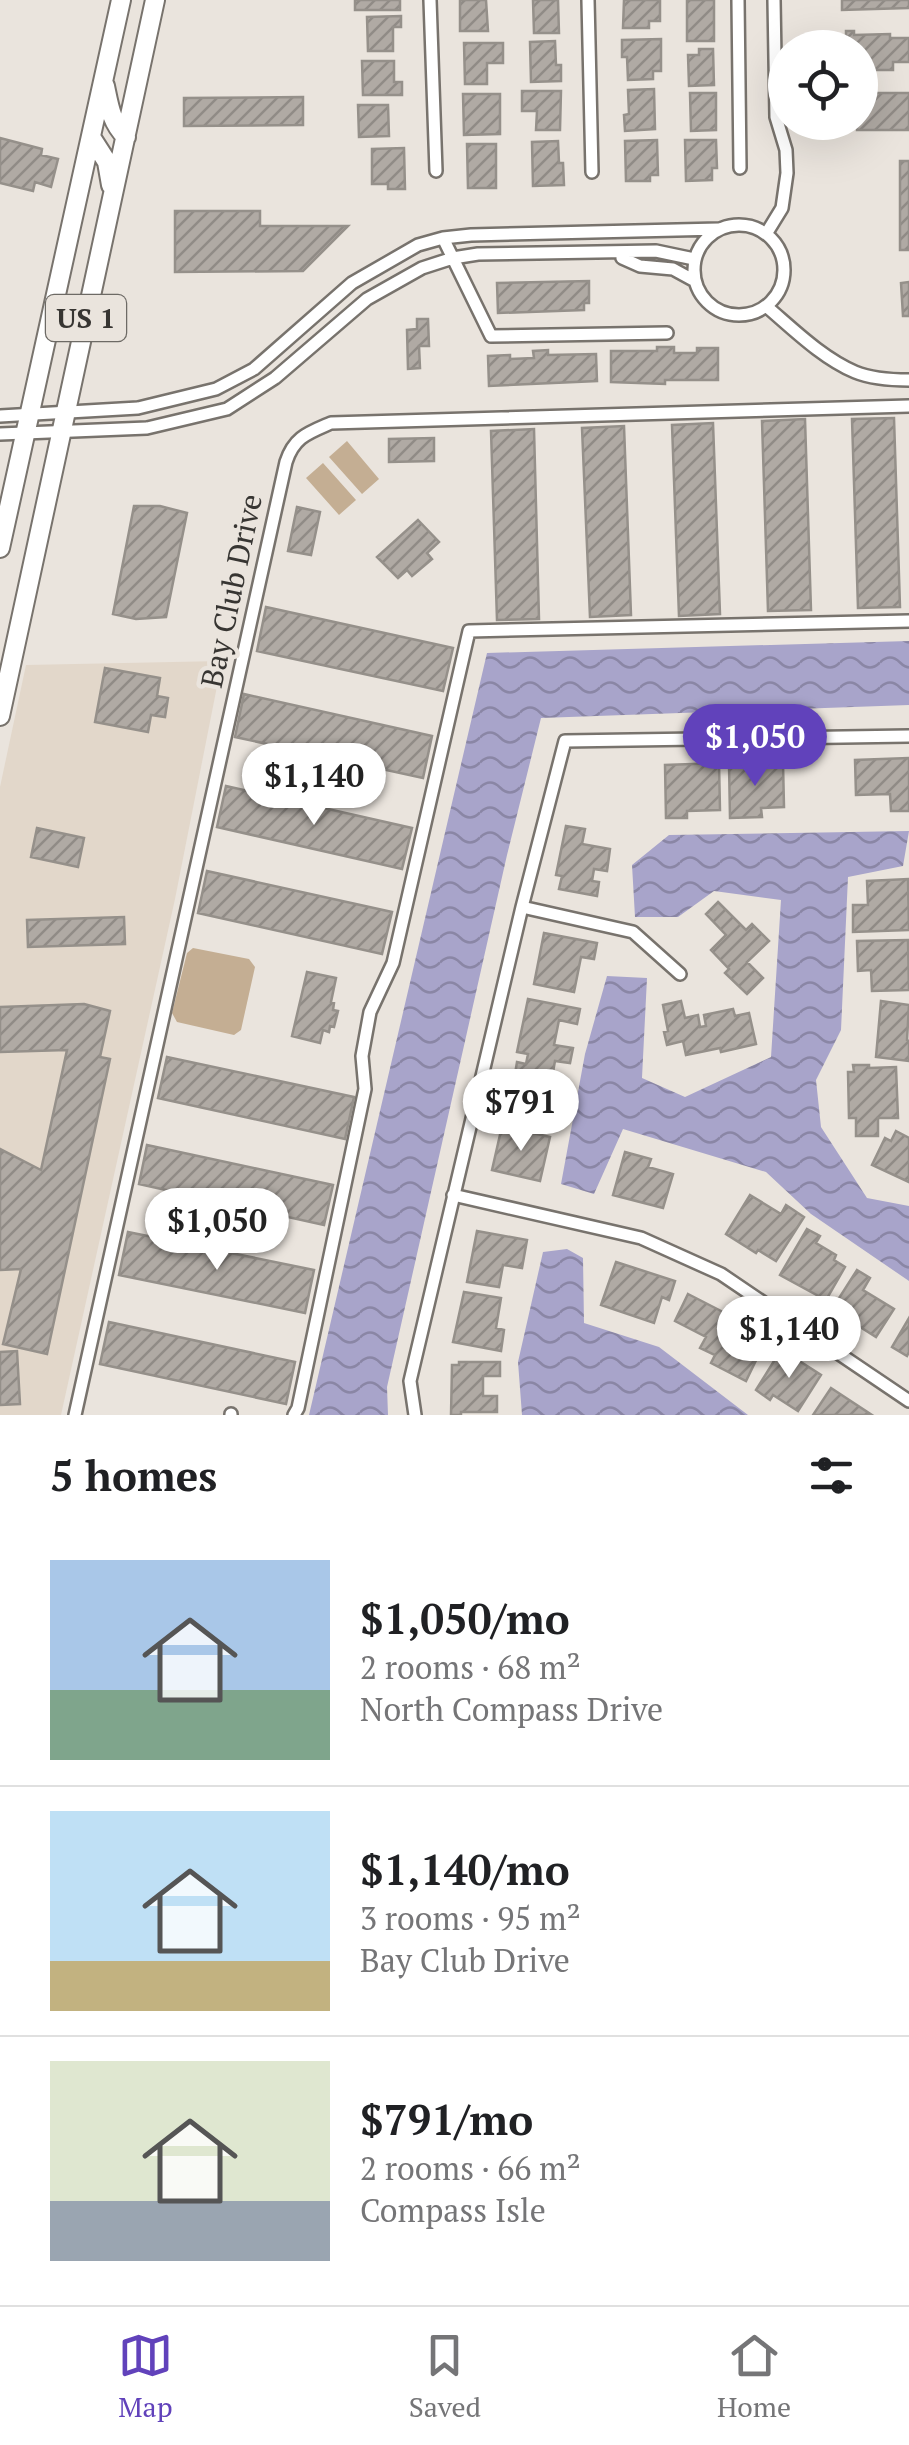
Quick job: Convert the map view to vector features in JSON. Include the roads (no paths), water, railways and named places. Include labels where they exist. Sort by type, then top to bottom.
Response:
[{"type":"main road","name":"US 1","points":[[0,548],[121,0]]},
{"type":"main road","name":"US 1","points":[[0,716],[155,0]]},
{"type":"main road","points":[[104,80],[112,116],[126,136]]},
{"type":"main road","points":[[91,137],[106,162],[113,196]]},
{"type":"street","points":[[430,0],[436,171]]},
{"type":"street","points":[[588,0],[592,172]]},
{"type":"street","points":[[738,0],[740,168]]},
{"type":"street","points":[[766,234],[782,208],[787,173],[786,150],[776,117],[774,0]]},
{"type":"street","points":[[734,225],[746,225],[766,234],[780,250],[784,270],[779,290],[766,306],[747,314],[718,310],[702,297],[694,270],[704,240],[734,225]]},
{"type":"street","points":[[0,416],[138,408],[216,390],[254,369],[352,283],[418,245],[444,238],[719,230]]},
{"type":"street","points":[[646,231],[647,252]]},
{"type":"street","points":[[444,238],[492,336],[667,333]]},
{"type":"street","points":[[0,434],[147,428],[227,410],[275,378],[367,299],[422,268],[453,258],[478,254],[656,251],[694,270]]},
{"type":"street","points":[[600,253],[666,259],[694,270]]},
{"type":"street","points":[[766,306],[830,358],[855,372],[888,380],[909,380]]},
{"type":"street","name":"Bay Club Drive","points":[[74,1415],[291,446],[308,432],[331,423],[909,406]]},
{"type":"street","points":[[294,1415],[366,1089],[362,1056],[370,1012],[394,963],[469,631],[909,621]]},
{"type":"street","points":[[416,1415],[410,1381],[565,741],[909,736]]},
{"type":"street","points":[[522,907],[633,932],[680,974]]},
{"type":"street","points":[[454,1195],[640,1238],[689,1259],[721,1274],[909,1401]]},
{"type":"water","points":[[909,641],[909,705],[541,718],[387,1387],[388,1415],[309,1415],[487,653]]},
{"type":"water","points":[[909,831],[903,866],[848,877],[841,1030],[816,1080],[821,1127],[867,1198],[909,1206],[909,1281],[811,1214],[766,1172],[623,1129],[594,1194],[561,1184],[585,1054],[607,976],[647,978],[642,1078],[685,1097],[771,1057],[781,900],[714,891],[678,917],[635,917],[632,865],[669,835]]},
{"type":"water","points":[[567,1249],[583,1258],[584,1323],[659,1347],[748,1415],[522,1415],[518,1362],[543,1252]]}]
